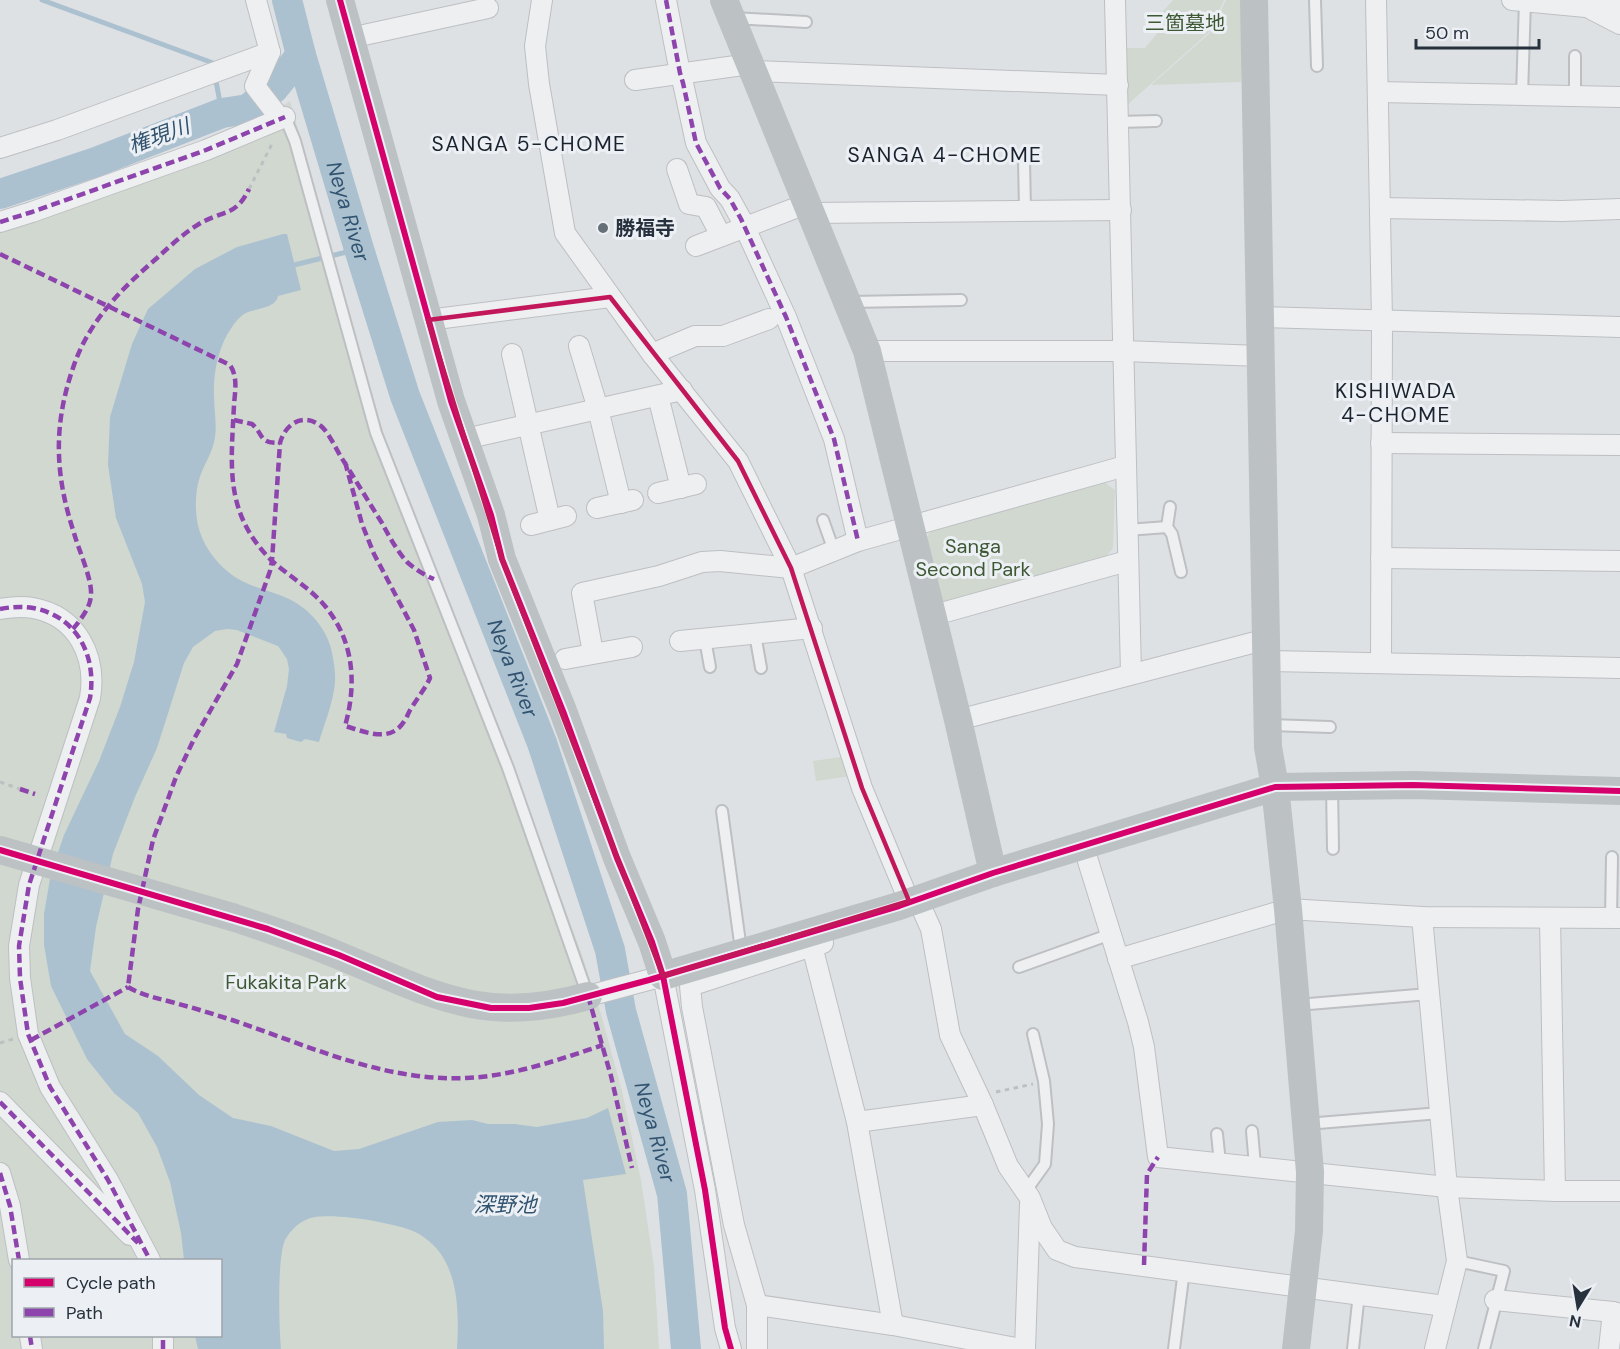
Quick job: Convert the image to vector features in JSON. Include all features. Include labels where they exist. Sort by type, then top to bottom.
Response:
[{"type":"street","points":[[0,222],[207,150],[280,115],[255,86],[270,52],[256,0]]},
{"type":"street","points":[[340,0],[451,401],[491,515],[502,559],[563,711],[617,858],[652,942],[656,978],[705,1190],[725,1328],[731,1349]]},
{"type":"street","points":[[542,0],[536,46],[539,84],[565,233],[651,354],[738,461],[792,568],[862,788],[908,902],[931,929],[950,1035],[1008,1166],[1028,1195],[1042,1228],[1058,1250],[1075,1257],[1444,1306]]},
{"type":"street","points":[[666,0],[696,143],[720,189],[730,199],[745,227],[786,317],[834,439],[858,541]]},
{"type":"street","points":[[1115,0],[1131,674]]},
{"type":"street","points":[[1254,0],[1268,747],[1275,787],[1288,909],[1310,1172],[1309,1231],[1296,1349]]},
{"type":"street","points":[[1376,0],[1382,321],[1381,662]]},
{"type":"street","points":[[1518,1],[1585,3],[1620,7]]},
{"type":"street","points":[[1585,3],[1620,24]]},
{"type":"street","points":[[350,38],[488,8]]},
{"type":"street","points":[[728,9],[867,351],[958,720],[993,873]]},
{"type":"street","points":[[0,148],[225,70],[270,52]]},
{"type":"street","points":[[634,80],[680,73],[752,67],[1118,85]]},
{"type":"street","points":[[1378,92],[1620,97]]},
{"type":"street","points":[[677,169],[689,204],[706,207],[721,236]]},
{"type":"street","points":[[696,246],[745,227],[808,208],[1121,210]]},
{"type":"street","points":[[1380,208],[1562,211],[1620,209]]},
{"type":"street","points":[[428,321],[610,297]]},
{"type":"street","points":[[1261,317],[1620,327]]},
{"type":"street","points":[[651,354],[695,336],[723,336],[769,319]]},
{"type":"street","points":[[579,346],[627,501],[597,508]]},
{"type":"street","points":[[867,351],[1123,351],[1262,356]]},
{"type":"street","points":[[512,354],[549,520]]},
{"type":"street","points":[[465,439],[682,390]]},
{"type":"street","points":[[658,396],[689,486],[658,493]]},
{"type":"street","points":[[1381,443],[1620,445]]},
{"type":"street","points":[[593,653],[582,593],[659,576],[702,562],[720,561],[792,568],[858,541],[1125,466]]},
{"type":"street","points":[[1381,558],[1620,561]]},
{"type":"street","points":[[931,616],[1127,561]]},
{"type":"street","points":[[0,609],[33,608],[62,620],[82,641],[91,663],[93,674],[90,698],[29,885],[19,946],[20,978],[28,1034],[50,1087],[108,1180],[148,1256]]},
{"type":"street","points":[[680,641],[812,628]]},
{"type":"street","points":[[565,659],[632,647]]},
{"type":"street","points":[[958,720],[1131,674],[1267,650],[1381,662],[1620,668]]},
{"type":"street","points":[[0,850],[232,917],[305,942],[414,988],[454,1001],[491,1008],[529,1008],[563,1004],[656,978],[1275,787],[1413,785],[1620,790]]},
{"type":"street","points":[[1083,845],[1144,1047],[1158,1157],[1447,1187],[1620,1191]]},
{"type":"street","points":[[757,1349],[757,1305],[734,1224],[692,1007],[690,986],[886,922],[908,902]]},
{"type":"street","points":[[1118,959],[1288,909],[1422,917],[1616,918]]},
{"type":"street","points":[[1422,917],[1447,1187],[1457,1261],[1435,1349]]},
{"type":"street","points":[[1550,918],[1555,1191]]},
{"type":"street","points":[[812,946],[857,1122],[893,1325]]},
{"type":"street","points":[[857,1122],[980,1101]]},
{"type":"street","points":[[0,1102],[148,1256]]},
{"type":"street","points":[[0,1173],[10,1206],[19,1259]]},
{"type":"street","points":[[757,1305],[893,1325],[1023,1349],[1028,1195]]},
{"type":"street","points":[[1495,1300],[1616,1313],[1609,1349]]},
{"type":"street","points":[[723,1349],[725,1328]]},
{"type":"lane","points":[[1315,0],[1317,66]]},
{"type":"lane","points":[[1518,1],[1522,95]]},
{"type":"lane","points":[[728,9],[806,22]]},
{"type":"lane","points":[[1575,56],[1575,96]]},
{"type":"lane","points":[[280,115],[295,141],[376,433],[508,768],[588,996]]},
{"type":"lane","points":[[1119,122],[1156,121]]},
{"type":"lane","points":[[1024,159],[1025,211]]},
{"type":"lane","points":[[847,302],[961,300]]},
{"type":"lane","points":[[1170,507],[1167,527],[1172,534],[1181,572]]},
{"type":"lane","points":[[823,520],[834,551]]},
{"type":"lane","points":[[1127,530],[1167,527]]},
{"type":"lane","points":[[755,634],[762,668]]},
{"type":"lane","points":[[705,639],[710,667]]},
{"type":"lane","points":[[1268,725],[1330,727]]},
{"type":"lane","points":[[1332,786],[1333,849]]},
{"type":"lane","points":[[722,811],[741,952]]},
{"type":"lane","points":[[1612,857],[1616,918]]},
{"type":"lane","points":[[1019,967],[1110,934]]},
{"type":"lane","points":[[1297,1005],[1429,994]]},
{"type":"lane","points":[[1028,1195],[1045,1164],[1048,1124],[1044,1081],[1033,1034]]},
{"type":"lane","points":[[1306,1124],[1440,1113]]},
{"type":"lane","points":[[1252,1131],[1254,1166]]},
{"type":"lane","points":[[1217,1134],[1220,1163]]},
{"type":"lane","points":[[1457,1261],[1504,1271],[1484,1349]]},
{"type":"lane","points":[[1174,1349],[1184,1270]]},
{"type":"lane","points":[[1353,1349],[1359,1293]]},
{"type":"path","points":[[249,189],[280,115]]},
{"type":"path","points":[[0,782],[20,789]]},
{"type":"path","points":[[980,1101],[1044,1081]]},
{"type":"highlighted area","points":[[610,297],[738,461],[791,568],[862,788],[909,901],[663,976],[502,559],[428,320]]},
{"type":"green space","name":"三箇墓地","points":[[1173,0],[1224,0],[1209,32],[1126,106],[1126,48],[1145,48],[1160,30],[1160,15]]},
{"type":"green space","points":[[1226,0],[1245,0],[1241,82],[1151,85],[1210,33]]},
{"type":"green space","name":"Fukakita Park","points":[[290,101],[391,459],[495,720],[582,955],[601,1014],[622,1091],[641,1180],[654,1267],[659,1349],[0,1349],[0,217],[251,126]]},
{"type":"green space","name":"Sanga Second Park","points":[[1104,482],[1115,490],[1113,548],[1105,558],[948,605],[935,598],[925,542],[931,529]]},
{"type":"green space","points":[[848,756],[851,776],[816,781],[813,761]]},
{"type":"water","name":"深野池","points":[[287,234],[301,290],[278,296],[269,306],[244,314],[233,325],[223,343],[214,378],[215,437],[201,475],[196,497],[198,525],[200,534],[214,558],[227,571],[248,584],[297,604],[318,623],[331,649],[335,674],[334,690],[319,742],[305,739],[301,742],[287,738],[286,734],[274,732],[287,686],[289,669],[287,659],[278,646],[237,630],[227,629],[215,631],[193,647],[184,663],[157,748],[113,854],[96,927],[90,971],[125,1034],[158,1056],[199,1095],[233,1118],[271,1126],[334,1151],[359,1149],[438,1122],[472,1120],[488,1124],[537,1127],[587,1118],[608,1108],[626,1174],[583,1180],[603,1311],[604,1349],[457,1349],[458,1323],[454,1283],[444,1259],[435,1247],[421,1235],[406,1229],[362,1219],[330,1216],[305,1220],[289,1233],[285,1240],[280,1276],[281,1349],[198,1349],[195,1337],[222,1337],[222,1259],[184,1259],[170,1182],[157,1147],[138,1113],[114,1093],[87,1059],[51,986],[44,945],[44,914],[51,873],[64,835],[99,761],[120,707],[134,662],[145,602],[142,584],[116,518],[108,465],[110,417],[132,344],[148,309],[195,269],[237,247]]},
{"type":"waterway","points":[[42,0],[213,63],[214,67]]},
{"type":"waterway","name":"Neya River","points":[[287,0],[301,55],[405,396],[542,743],[610,950],[621,1011],[672,1194],[686,1349]]},
{"type":"waterway","name":"権現川","points":[[0,194],[96,162],[222,113],[248,109],[274,88],[301,55]]},
{"type":"waterway","points":[[215,76],[222,113]]},
{"type":"waterway","points":[[290,266],[359,249]]},
{"type":"marked path","points":[[666,0],[696,143],[720,188],[730,199],[741,219],[786,317],[834,439],[858,541]]},
{"type":"marked path","points":[[0,222],[206,150],[285,117]]},
{"type":"marked path","points":[[73,629],[91,599],[91,588],[63,491],[59,450],[62,410],[79,351],[107,307],[131,282],[188,231],[234,209],[249,189]]},
{"type":"marked path","points":[[0,254],[230,365],[235,384],[232,469],[238,507],[256,543],[272,561],[237,664],[194,739],[176,777],[153,840],[138,909],[128,987]]},
{"type":"marked path","points":[[234,420],[252,424],[265,440],[280,443]]},
{"type":"marked path","points":[[345,462],[362,524],[374,554],[414,630],[430,678],[405,720],[393,732],[378,734],[345,726],[352,679],[347,648],[342,634],[335,619],[325,606],[272,561],[280,443],[282,436],[290,426],[301,420],[308,420],[324,429],[329,436],[341,457],[346,465],[351,474],[382,523],[390,538],[400,553],[413,567],[434,579]]},
{"type":"marked path","points":[[0,609],[25,607],[48,612],[72,629],[81,640],[87,653],[90,667],[90,698],[29,885],[19,946],[20,978],[28,1034],[50,1087],[108,1180],[149,1259]]},
{"type":"marked path","points":[[20,789],[35,794]]},
{"type":"marked path","points":[[128,987],[145,995],[232,1020],[346,1060],[405,1074],[435,1078],[484,1077],[501,1074],[603,1045]]},
{"type":"marked path","points":[[31,1040],[128,987]]},
{"type":"marked path","points":[[588,996],[611,1076],[632,1168]]},
{"type":"marked path","points":[[0,1102],[138,1243]]},
{"type":"marked path","points":[[1144,1265],[1147,1174],[1158,1157]]},
{"type":"marked path","points":[[0,1173],[10,1206],[19,1259]]},
{"type":"marked path","points":[[30,1337],[32,1349]]},
{"type":"marked path","points":[[163,1337],[163,1349]]},
{"type":"cycle path","points":[[340,0],[451,401],[491,515],[502,559],[563,711],[663,976],[705,1190],[725,1328],[731,1349]]},
{"type":"cycle path","points":[[0,850],[268,929],[339,955],[437,997],[491,1008],[529,1008],[563,1003],[649,980],[899,906],[993,873],[1275,787],[1413,785],[1620,791]]},
{"type":"place","name":"勝福寺","points":[[603,228]]},
{"type":"district","name":"SANGA 5-CHOME","points":[[529,144]]},
{"type":"district","name":"SANGA 4-CHOME","points":[[945,155]]},
{"type":"district","name":"KISHIWADA 4-CHOME","points":[[1396,403]]}]
